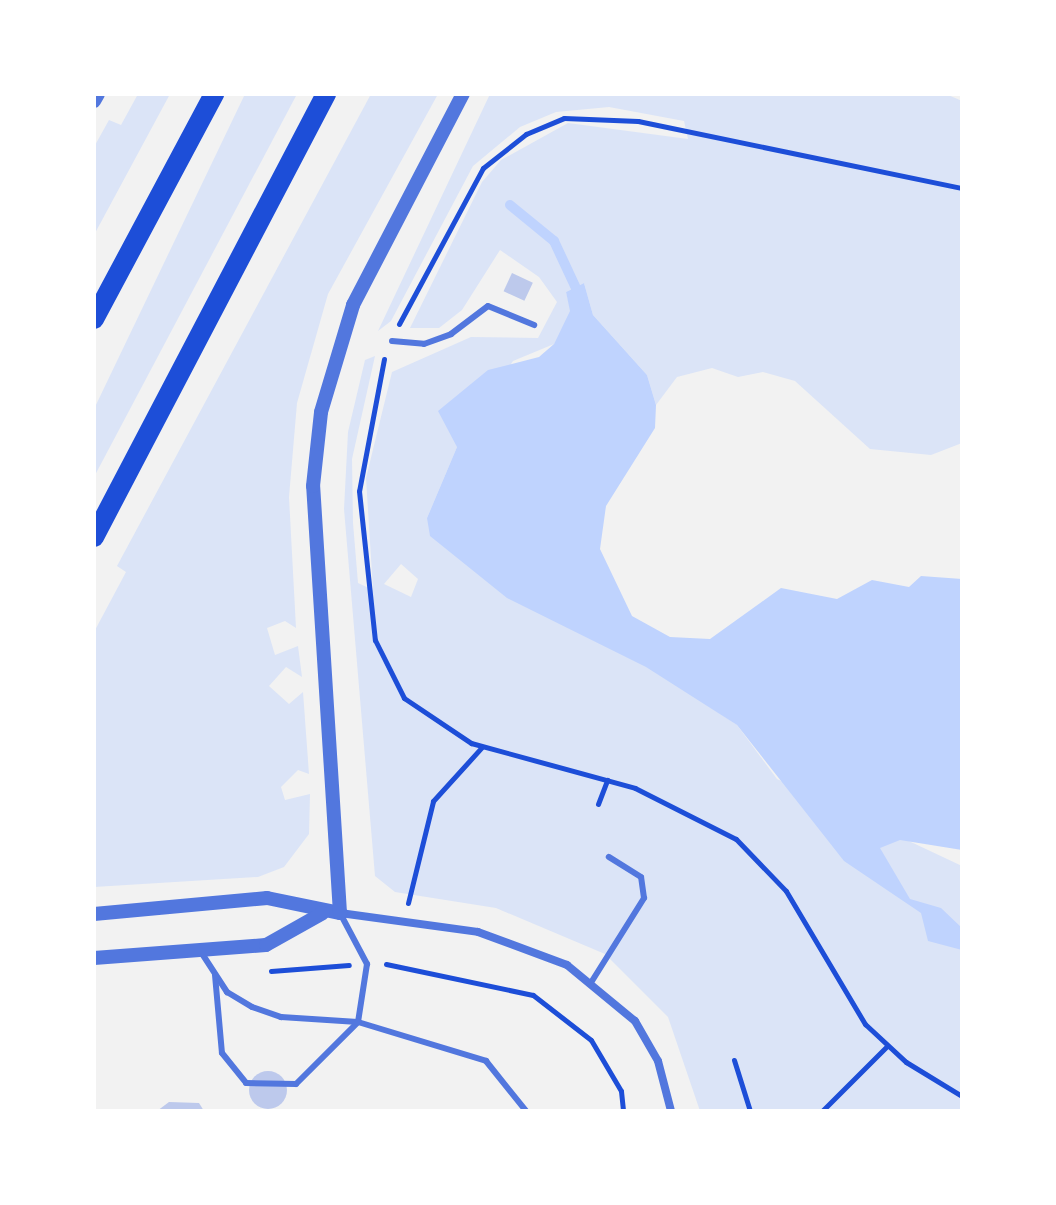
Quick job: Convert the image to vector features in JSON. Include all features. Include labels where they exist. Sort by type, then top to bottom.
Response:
[{"type":"main road","points":[[94,319],[214,94]]},
{"type":"main road","points":[[94,537],[326,94]]},
{"type":"street","points":[[94,101],[98,94]]},
{"type":"street","points":[[340,913],[313,486],[321,412],[353,305],[463,94]]},
{"type":"street","points":[[94,914],[267,898],[323,913],[406,921],[503,940],[592,981],[635,1021],[658,1061],[671,1111]]},
{"type":"street","points":[[94,958],[266,945],[323,913]]},
{"type":"lane","points":[[392,341],[424,344],[451,334],[488,306],[534,325]]},
{"type":"lane","points":[[592,981],[644,898],[641,877],[609,857]]},
{"type":"lane","points":[[215,975],[222,1053],[246,1083],[296,1084],[358,1022],[367,964],[340,913]]},
{"type":"lane","points":[[199,950],[227,992],[281,1017],[358,1022],[486,1061],[526,1111]]},
{"type":"path","points":[[962,188],[638,121],[564,118],[526,134],[483,168],[392,341],[368,416],[359,491],[375,640],[404,698],[447,732],[482,747],[607,780],[708,819],[760,862],[806,922],[849,1004],[887,1046],[962,1096]]},
{"type":"path","points":[[406,921],[428,813],[482,747]]},
{"type":"path","points":[[598,804],[607,780]]},
{"type":"path","points":[[397,964],[533,995],[591,1040],[621,1091],[623,1111]]},
{"type":"path","points":[[822,1111],[887,1046]]},
{"type":"path","points":[[734,1060],[750,1111]]},
{"type":"shaded area","points":[[138,94],[170,94],[94,235],[94,147],[109,120],[121,125]]},
{"type":"shaded area","points":[[245,94],[297,94],[94,477],[94,409]]},
{"type":"shaded area","points":[[371,94],[438,94],[328,294],[297,403],[289,497],[296,628],[285,621],[267,628],[275,655],[298,646],[302,677],[286,667],[269,686],[289,704],[303,692],[309,774],[298,770],[281,787],[285,800],[310,794],[309,834],[284,867],[258,877],[94,887],[94,632],[126,572],[117,566]]},
{"type":"shaded area","points":[[490,94],[946,94],[962,101],[962,443],[931,455],[870,449],[795,381],[763,372],[738,377],[712,368],[677,377],[656,405],[647,375],[593,315],[584,283],[566,292],[571,311],[554,344],[513,361],[457,447],[427,518],[737,725],[777,779],[962,866],[962,1111],[700,1111],[668,1017],[605,954],[496,908],[395,892],[375,876],[344,509],[348,432],[365,360],[375,356],[352,459],[353,523],[358,583],[373,590],[366,478],[392,372],[471,337],[538,338],[557,302],[539,277],[500,250],[462,310],[439,328],[410,328],[482,182],[501,160],[568,123],[688,139],[684,121],[609,107],[556,112],[520,127],[473,166],[391,321],[378,331]],"holes":[[[401,564],[418,579],[411,597],[384,584]]]},
{"type":"water","points":[[584,283],[593,315],[647,375],[656,405],[655,428],[606,506],[600,549],[632,616],[670,637],[710,639],[781,588],[837,599],[872,580],[909,587],[921,576],[962,579],[962,850],[900,840],[880,848],[910,899],[941,908],[962,928],[962,950],[928,941],[921,913],[844,861],[737,725],[646,667],[507,598],[430,536],[427,518],[457,447],[438,411],[488,370],[539,357],[554,344],[570,311],[566,292]]},
{"type":"building","points":[[512,273],[533,283],[524,301],[504,291]]},
{"type":"building","points":[[268,1071],[281,1077],[287,1090],[281,1103],[268,1109],[255,1103],[249,1090],[255,1077]]},
{"type":"building","points":[[169,1102],[199,1103],[204,1111],[157,1111]]},
{"type":"waterway","points":[[510,205],[554,241],[581,299]]}]
